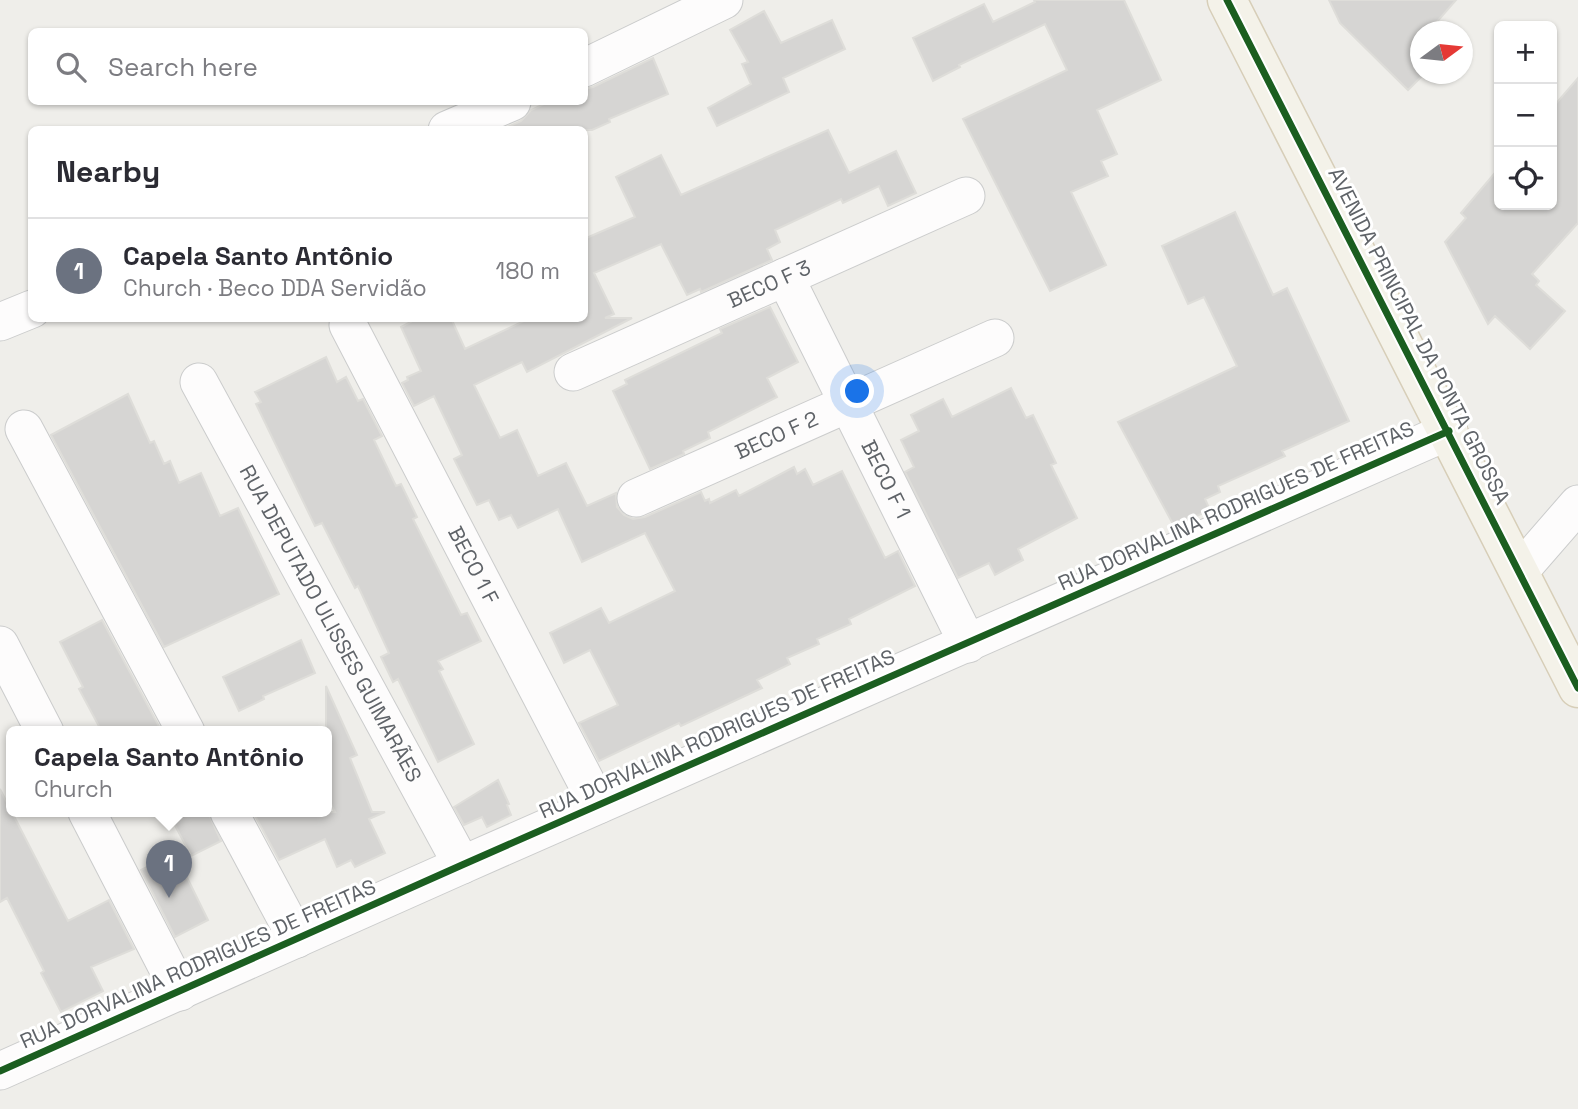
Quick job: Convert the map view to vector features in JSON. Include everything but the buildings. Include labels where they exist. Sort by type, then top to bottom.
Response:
[{"type":"main road","name":"AVENIDA PRINCIPAL DA PONTA GROSSA","points":[[1227,0],[1578,688]]},
{"type":"street","points":[[588,66],[724,0]]},
{"type":"street","points":[[456,126],[505,105]]},
{"type":"street","name":"BECO F 3","points":[[572,372],[966,196]]},
{"type":"street","name":"BECO F 1","points":[[785,277],[968,644]]},
{"type":"street","points":[[0,322],[28,311]]},
{"type":"street","name":"BECO 1 F","points":[[348,325],[598,805]]},
{"type":"street","name":"BECO F 2","points":[[636,498],[995,338]]},
{"type":"street","name":"RUA DEPUTADO ULISSES GUIMARÃES","points":[[199,382],[462,865]]},
{"type":"street","points":[[24,429],[183,726]]},
{"type":"street","name":"RUA DORVALINA RODRIGUES DE FREITAS","points":[[0,1071],[1448,431]]},
{"type":"street","points":[[1519,572],[1578,504]]},
{"type":"street","points":[[0,645],[42,726]]},
{"type":"street","points":[[90,817],[180,992]]},
{"type":"street","points":[[232,817],[297,940]]},
{"type":"cycle path","points":[[1227,0],[1578,688]]},
{"type":"cycle path","points":[[0,1071],[1449,431]]},
{"type":"place","name":"Capela Santo Antônio","points":[[169,898]]}]
